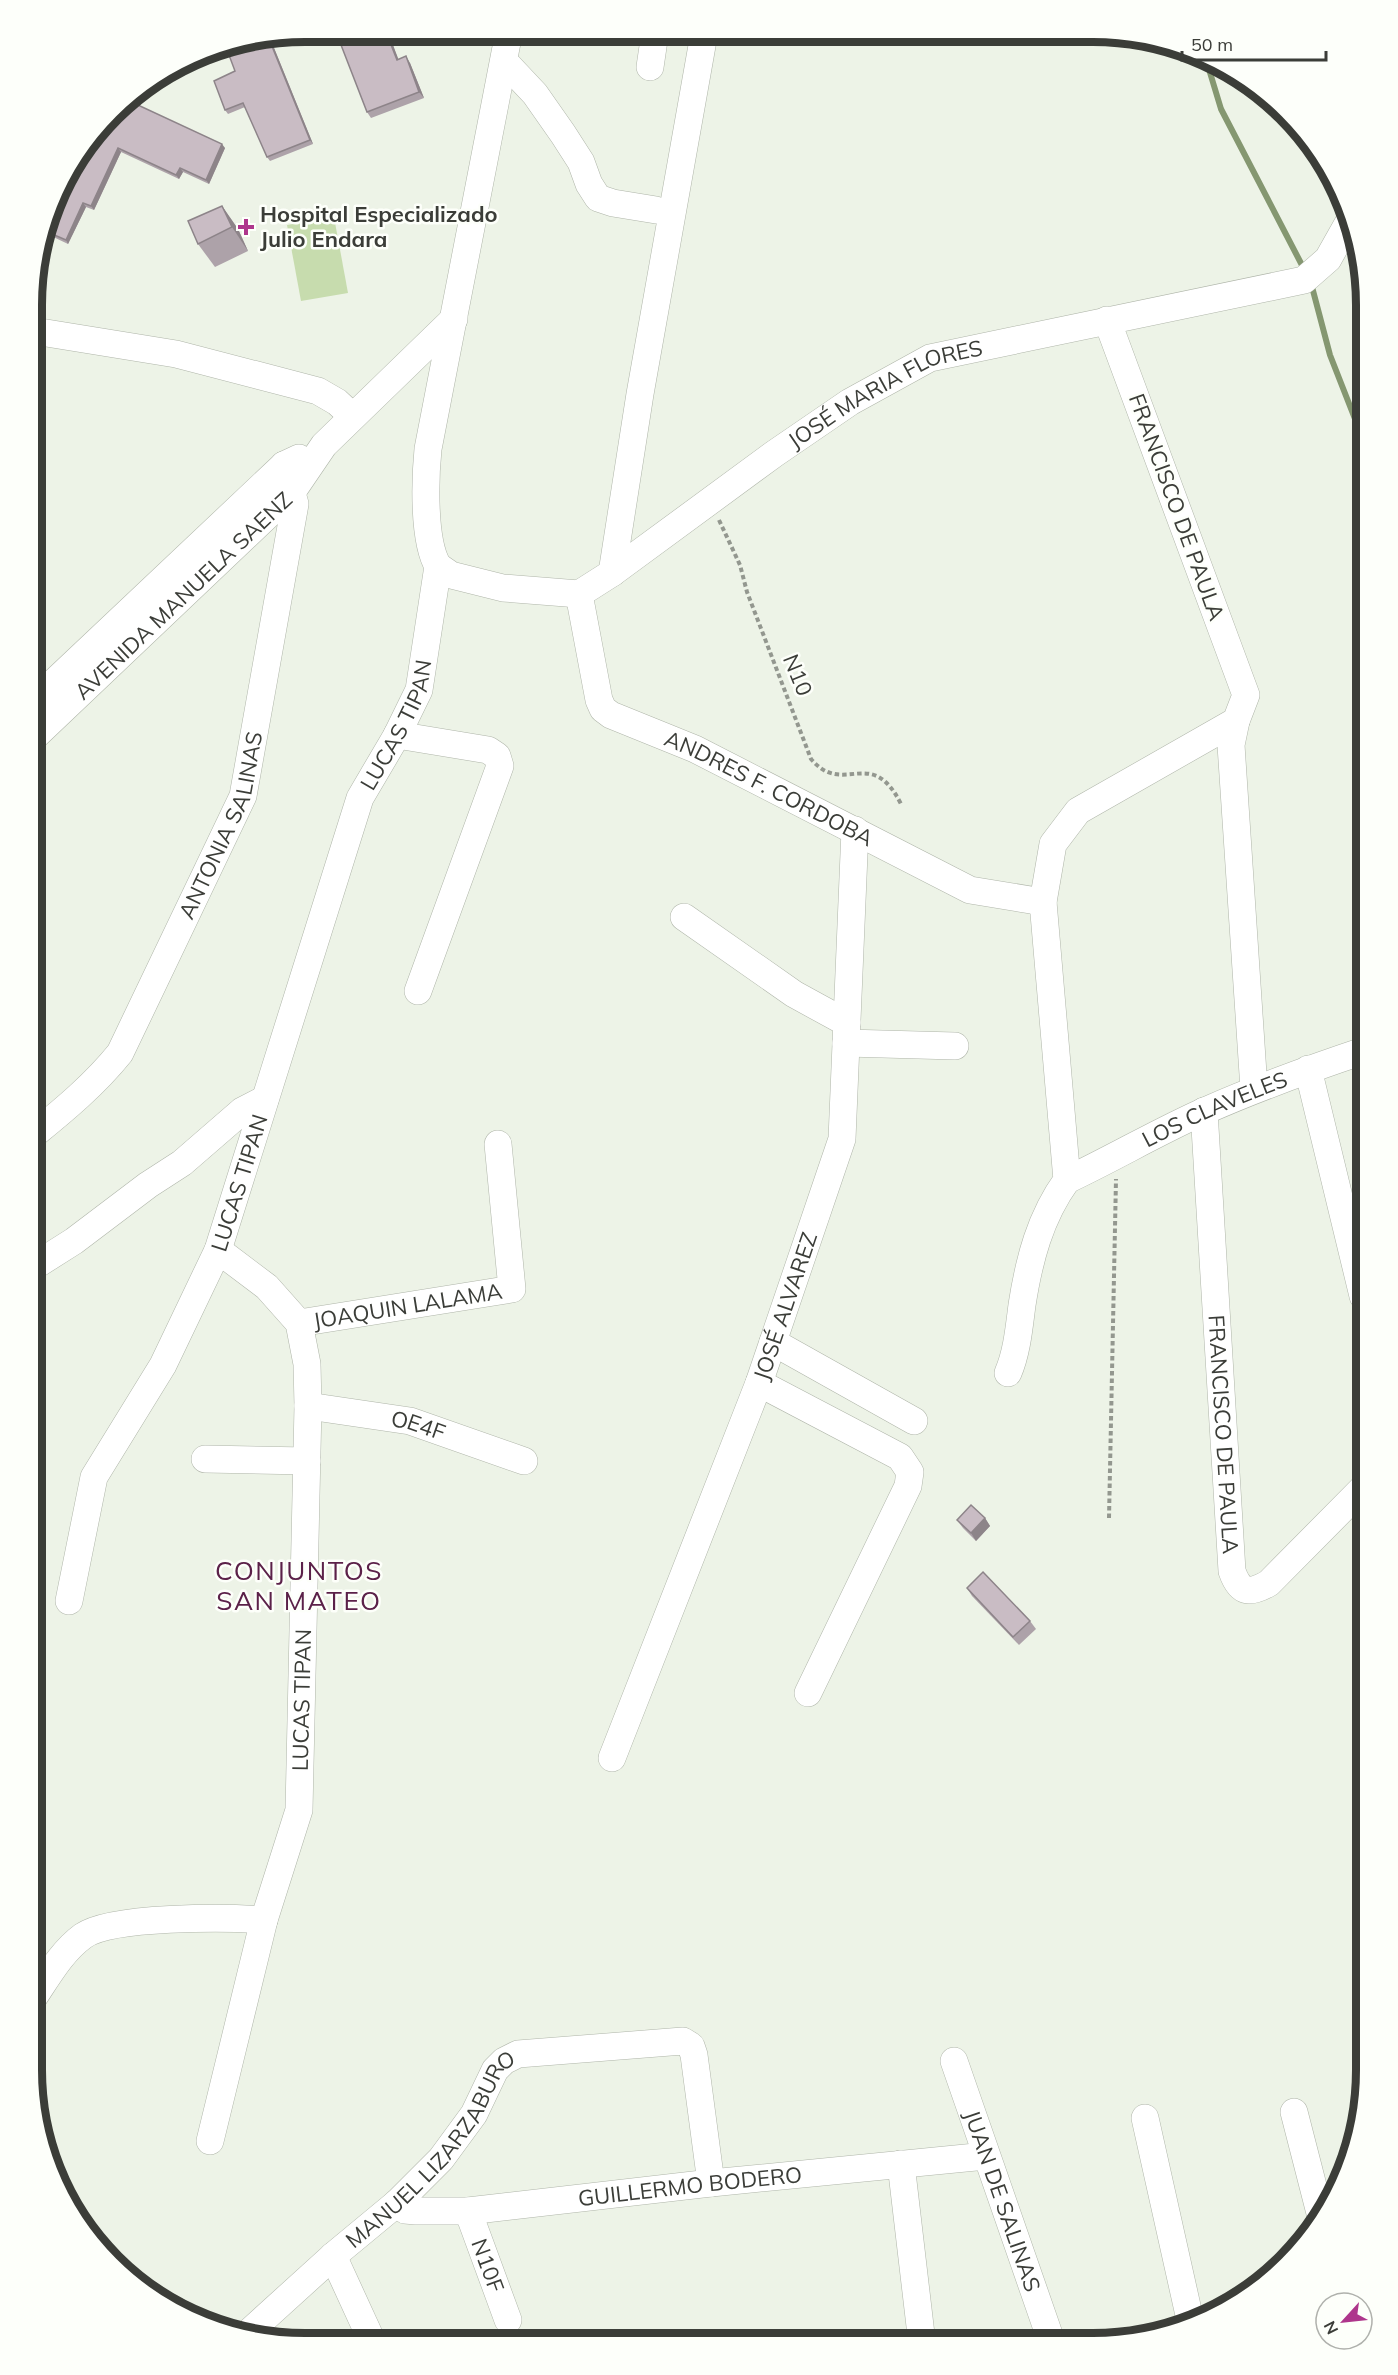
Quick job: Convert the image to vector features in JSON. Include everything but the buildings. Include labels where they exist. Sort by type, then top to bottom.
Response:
[{"type":"street","name":"LUCAS TIPAN","points":[[210,2141],[264,1920],[299,1810],[308,1406],[307,1364],[299,1323],[267,1287],[218,1250],[360,798],[397,735],[419,690],[438,566],[432,554],[430,540],[425,478],[428,450],[507,42]]},
{"type":"street","points":[[650,68],[654,42]]},
{"type":"street","points":[[612,573],[640,394],[703,42]]},
{"type":"street","points":[[504,61],[536,94],[558,126],[581,162],[589,184],[598,198],[613,203],[656,210]]},
{"type":"street","name":"JOSÉ MARIA FLORES","points":[[579,594],[612,573],[774,454],[850,402],[930,358],[1304,280],[1328,259],[1345,229]]},
{"type":"street","name":"AVENIDA MANUELA SAENZ","points":[[42,729],[292,492],[324,445],[454,319]]},
{"type":"street","name":"FRANCISCO DE PAULA","points":[[1107,320],[1246,695],[1236,720]]},
{"type":"street","points":[[42,332],[176,354],[318,391],[337,402],[352,416]]},
{"type":"street","name":"AVENIDA MANUELA SAENZ","points":[[42,694],[284,465],[324,445]]},
{"type":"street","name":"ANTONIA SALINAS","points":[[42,1128],[63,1111],[120,1053],[243,796],[296,504],[284,465]]},
{"type":"street","points":[[438,566],[451,575],[503,588],[579,594]]},
{"type":"street","name":"ANDRES F. CORDOBA","points":[[579,594],[596,688],[603,709],[611,715],[696,749],[970,890],[1043,902]]},
{"type":"street","points":[[1008,1373],[1014,1359],[1025,1288],[1036,1240],[1053,1199],[1067,1180],[1043,902],[1053,844],[1078,811],[1236,720]]},
{"type":"street","points":[[1236,720],[1231,745],[1254,1089]]},
{"type":"street","points":[[397,735],[488,750],[497,756],[500,766],[418,991]]},
{"type":"street","name":"JOSÉ ALVAREZ","points":[[612,1758],[759,1383],[842,1139],[855,830]]},
{"type":"street","points":[[684,917],[846,1033],[955,1046]]},
{"type":"street","name":"LOS CLAVELES","points":[[1067,1180],[1204,1111],[1254,1089],[1356,1053]]},
{"type":"street","points":[[1308,1069],[1356,1267]]},
{"type":"street","points":[[42,1261],[182,1163],[242,1112],[265,1099]]},
{"type":"street","name":"FRANCISCO DE PAULA","points":[[1204,1111],[1232,1571],[1236,1584],[1245,1590],[1257,1590],[1269,1583],[1356,1495]]},
{"type":"street","name":"JOAQUIN LALAMA","points":[[299,1323],[512,1289],[498,1144]]},
{"type":"street","points":[[69,1601],[94,1478],[163,1365],[218,1250]]},
{"type":"street","points":[[773,1342],[914,1421]]},
{"type":"street","points":[[759,1383],[900,1458],[910,1472],[908,1486],[808,1693]]},
{"type":"street","name":"OE4F","points":[[308,1406],[410,1421],[524,1461]]},
{"type":"street","points":[[205,1459],[307,1461]]},
{"type":"street","points":[[42,1985],[63,1955],[84,1935],[106,1925],[238,1918],[264,1920]]},
{"type":"street","name":"MANUEL LIZARZABURO","points":[[254,2328],[333,2256],[397,2203],[441,2159],[474,2114],[495,2070],[504,2061],[518,2054],[683,2041],[691,2046],[711,2183]]},
{"type":"street","name":"JUAN DE SALINAS","points":[[954,2061],[1048,2333]]},
{"type":"street","points":[[1294,2112],[1318,2206]]},
{"type":"street","points":[[1145,2118],[1189,2315]]},
{"type":"street","name":"GUILLERMO BODERO","points":[[397,2203],[405,2210],[468,2211],[711,2183],[986,2156]]},
{"type":"street","points":[[901,2164],[921,2333]]},
{"type":"street","name":"N10F","points":[[468,2211],[508,2320]]},
{"type":"street","points":[[333,2256],[368,2333]]},
{"type":"path","name":"N10","points":[[708,503],[726,531],[740,565],[747,592],[811,759],[820,770],[834,774],[851,775],[870,772],[882,778],[894,789],[901,804]]},
{"type":"path","points":[[1108,1518],[1116,1157]]},
{"type":"green space","points":[[334,217],[348,293],[301,301],[287,225]]},
{"type":"waterway","points":[[1209,69],[1221,109],[1305,271]]},
{"type":"waterway","points":[[1311,283],[1330,355],[1356,421]]},
{"type":"place","name":"Hospital Especializado Julio Endara","points":[[246,227]]},
{"type":"district","name":"CONJUNTOS SAN MATEO","points":[[299,1586]]}]
